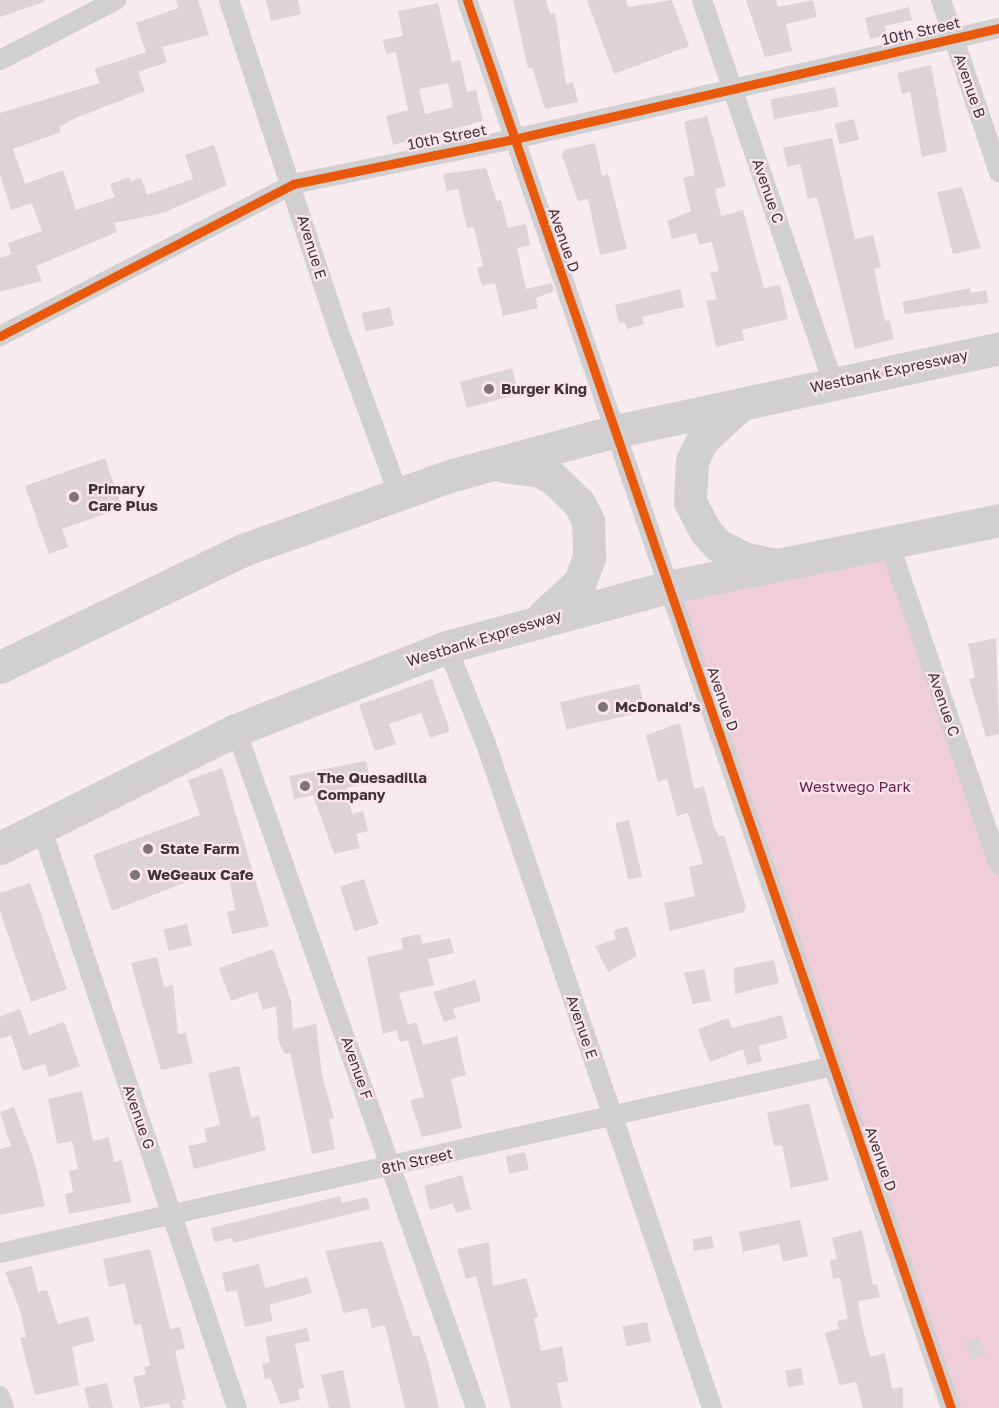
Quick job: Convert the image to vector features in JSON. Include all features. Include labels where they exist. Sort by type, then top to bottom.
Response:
[{"type":"highway","name":"Westbank Expressway","points":[[0,667],[243,550],[468,470],[612,432],[999,348]]},
{"type":"highway","points":[[743,403],[702,440],[692,461],[690,502],[718,545],[746,559],[781,566]]},
{"type":"highway","points":[[468,470],[513,465],[537,470],[579,503],[588,521],[589,557],[580,582],[538,620]]},
{"type":"highway","name":"Westbank Expressway","points":[[0,848],[236,729],[447,647],[538,620],[668,587],[781,566],[999,520]]},
{"type":"street","points":[[0,60],[116,0]]},
{"type":"street","name":"Avenue E","points":[[229,0],[293,184],[340,335],[398,493]]},
{"type":"street","name":"Avenue D","points":[[467,0],[612,432],[668,587],[951,1408]]},
{"type":"street","name":"Avenue C","points":[[702,0],[832,383]]},
{"type":"street","name":"Avenue B","points":[[941,0],[999,172]]},
{"type":"street","name":"10th Street","points":[[0,336],[293,184],[514,139],[999,28]]},
{"type":"street","name":"Avenue C","points":[[889,543],[999,865]]},
{"type":"street","name":"Avenue E","points":[[447,647],[486,744],[712,1408]]},
{"type":"street","name":"Avenue F","points":[[236,729],[476,1408]]},
{"type":"street","name":"Avenue G","points":[[41,826],[237,1408]]},
{"type":"street","name":"8th Street","points":[[0,1253],[391,1168],[833,1066]]},
{"type":"street","points":[[0,1396],[4,1408]]},
{"type":"green space","name":"Westwego Park","points":[[889,543],[999,865],[999,1408],[951,1408],[668,587]]},
{"type":"building","points":[[0,0],[44,0],[44,2],[0,17]]},
{"type":"building","points":[[176,0],[198,0],[209,35],[162,47],[167,62],[138,72],[145,91],[76,118],[59,127],[61,132],[13,149],[25,184],[63,170],[76,210],[115,197],[110,184],[130,177],[131,181],[141,178],[147,195],[193,179],[185,155],[214,145],[227,185],[163,213],[114,223],[117,232],[36,266],[42,281],[0,292],[0,258],[11,254],[8,243],[42,231],[32,203],[11,210],[0,175],[0,113],[100,83],[94,69],[146,52],[136,23],[178,8]]},
{"type":"building","points":[[266,0],[298,0],[301,14],[271,21]]},
{"type":"building","points":[[513,0],[546,0],[550,14],[555,13],[566,84],[573,82],[578,102],[545,109],[532,67],[528,68]]},
{"type":"building","points":[[587,0],[626,0],[628,7],[672,0],[689,46],[614,74]]},
{"type":"building","points":[[746,0],[776,0],[778,7],[813,0],[817,17],[786,24],[792,51],[765,57]]},
{"type":"building","points":[[438,3],[452,62],[460,60],[467,92],[476,90],[483,121],[393,145],[386,116],[408,110],[396,52],[386,54],[383,40],[403,36],[398,11]],"holes":[[[448,83],[453,107],[425,114],[419,89]]]},
{"type":"building","points":[[909,7],[912,20],[885,26],[887,35],[870,39],[865,18]]},
{"type":"building","points":[[931,65],[947,151],[922,157],[910,92],[902,94],[897,73]]},
{"type":"building","points":[[835,87],[839,107],[774,119],[770,100]]},
{"type":"building","points":[[707,116],[726,186],[715,189],[721,216],[743,210],[764,288],[780,285],[788,319],[742,330],[744,340],[716,347],[706,301],[717,299],[710,273],[719,271],[712,242],[699,245],[696,233],[672,239],[667,221],[691,211],[683,178],[695,175],[684,122]]},
{"type":"building","points":[[854,119],[859,139],[840,144],[835,124]]},
{"type":"building","points":[[832,138],[855,239],[873,235],[881,267],[874,269],[885,321],[890,320],[894,339],[855,349],[817,197],[808,199],[800,164],[787,167],[783,148]]},
{"type":"building","points":[[595,143],[602,176],[608,174],[627,249],[600,255],[588,199],[578,201],[562,156],[564,150]]},
{"type":"building","points":[[486,168],[497,201],[501,200],[508,228],[526,224],[530,245],[517,248],[526,289],[552,283],[554,291],[536,298],[538,308],[503,316],[495,283],[482,286],[477,268],[483,266],[474,227],[467,228],[458,189],[447,191],[443,174]]},
{"type":"building","points":[[962,187],[981,248],[953,254],[937,192]]},
{"type":"building","points":[[970,288],[971,293],[986,290],[988,303],[905,314],[902,302]]},
{"type":"building","points":[[680,289],[684,307],[642,317],[644,324],[627,329],[625,322],[619,323],[615,305]]},
{"type":"building","points":[[390,307],[394,326],[366,332],[362,313]]},
{"type":"building","name":"Burger King","points":[[512,368],[519,394],[467,408],[460,382]]},
{"type":"building","name":"Primary Care Plus","points":[[105,458],[122,508],[62,529],[68,547],[49,554],[25,486]]},
{"type":"building","points":[[996,638],[999,734],[986,737],[969,679],[975,678],[968,644]]},
{"type":"building","points":[[432,679],[450,731],[430,738],[421,713],[389,724],[396,744],[375,751],[359,705]]},
{"type":"building","name":"McDonald's","points":[[639,684],[645,711],[566,730],[560,702]]},
{"type":"building","points":[[680,723],[694,789],[704,786],[714,826],[719,836],[724,835],[746,907],[744,912],[670,931],[664,903],[695,896],[689,867],[703,864],[688,813],[677,816],[667,779],[658,782],[646,735]]},
{"type":"building","points":[[366,761],[371,783],[346,788],[352,814],[363,811],[368,831],[356,834],[360,848],[334,854],[313,795],[294,799],[289,776]]},
{"type":"building","points":[[222,768],[269,926],[232,934],[227,912],[235,910],[229,878],[224,879],[220,869],[112,911],[93,855],[200,815],[188,780]]},
{"type":"building","points":[[629,820],[642,877],[628,880],[615,823]]},
{"type":"building","points":[[364,879],[379,924],[355,931],[340,887]]},
{"type":"building","points":[[30,883],[67,989],[31,1002],[0,911],[0,893]]},
{"type":"building","points":[[187,924],[192,945],[169,951],[164,929]]},
{"type":"building","points":[[627,926],[637,956],[608,972],[595,946],[616,939],[613,931]]},
{"type":"building","points":[[420,934],[422,944],[450,938],[454,953],[428,959],[434,985],[399,993],[408,1025],[416,1022],[423,1045],[457,1036],[466,1075],[451,1079],[462,1128],[422,1137],[410,1100],[424,1097],[408,1040],[400,1042],[397,1030],[383,1034],[367,957],[403,949],[401,938]]},
{"type":"building","points":[[273,949],[291,1001],[293,1029],[316,1024],[322,1075],[334,1118],[329,1119],[335,1149],[312,1154],[290,1053],[285,1054],[279,1043],[276,1006],[263,1010],[257,992],[231,1001],[219,968]]},
{"type":"building","points":[[157,957],[164,987],[173,985],[178,1034],[186,1033],[193,1063],[161,1070],[131,963]]},
{"type":"building","points":[[774,960],[779,983],[735,994],[734,968]]},
{"type":"building","points":[[704,969],[711,1001],[693,1004],[684,973]]},
{"type":"building","points":[[475,980],[481,1001],[453,1009],[456,1018],[444,1022],[433,992]]},
{"type":"building","points":[[20,1009],[29,1035],[64,1022],[80,1066],[49,1077],[45,1064],[23,1071],[11,1035],[0,1039],[0,1017]]},
{"type":"building","points":[[782,1015],[788,1038],[758,1046],[762,1061],[747,1065],[743,1049],[710,1062],[698,1029],[728,1018],[732,1028]]},
{"type":"building","points":[[239,1066],[251,1118],[259,1116],[266,1150],[194,1169],[188,1146],[207,1142],[204,1129],[220,1125],[208,1073]]},
{"type":"building","points":[[82,1091],[93,1141],[109,1137],[114,1162],[122,1160],[131,1202],[69,1214],[65,1194],[73,1192],[69,1171],[78,1169],[72,1141],[57,1144],[48,1099]]},
{"type":"building","points":[[809,1103],[829,1180],[791,1188],[782,1145],[774,1146],[767,1113]]},
{"type":"building","points":[[14,1107],[34,1160],[45,1206],[0,1215],[0,1149],[11,1146],[0,1112]]},
{"type":"building","points":[[525,1152],[529,1170],[510,1174],[506,1156]]},
{"type":"building","points":[[462,1175],[471,1209],[456,1213],[453,1203],[430,1210],[424,1186]]},
{"type":"building","points":[[340,1196],[342,1203],[367,1197],[370,1209],[233,1243],[232,1238],[214,1242],[211,1228]]},
{"type":"building","points":[[800,1220],[808,1256],[783,1262],[779,1244],[743,1252],[739,1232]]},
{"type":"building","points":[[862,1230],[873,1285],[877,1284],[880,1297],[858,1301],[862,1325],[870,1357],[885,1353],[892,1389],[903,1387],[903,1408],[863,1408],[856,1382],[840,1385],[825,1333],[839,1329],[837,1321],[848,1319],[840,1278],[833,1279],[830,1260],[837,1259],[832,1238]]},
{"type":"building","points":[[712,1236],[714,1248],[694,1251],[692,1239]]},
{"type":"building","points":[[382,1241],[413,1337],[419,1335],[428,1361],[439,1408],[405,1408],[385,1325],[372,1328],[367,1308],[344,1313],[325,1251]]},
{"type":"building","points":[[489,1242],[493,1286],[526,1278],[538,1317],[534,1318],[541,1351],[562,1346],[568,1381],[557,1383],[562,1408],[511,1408],[476,1276],[466,1279],[457,1249]]},
{"type":"building","points":[[150,1249],[170,1329],[180,1327],[185,1348],[175,1351],[186,1399],[182,1400],[184,1408],[170,1408],[169,1403],[140,1408],[133,1377],[146,1374],[144,1367],[150,1366],[141,1324],[134,1325],[125,1283],[109,1287],[103,1259]]},
{"type":"building","points":[[259,1264],[265,1288],[307,1277],[312,1293],[269,1305],[273,1321],[245,1327],[237,1290],[226,1292],[222,1273]]},
{"type":"building","points":[[32,1266],[38,1292],[47,1290],[58,1324],[88,1316],[95,1341],[72,1347],[79,1385],[35,1395],[20,1338],[26,1337],[20,1310],[5,1272]]},
{"type":"building","points":[[647,1322],[651,1342],[626,1346],[622,1327]]},
{"type":"building","points":[[307,1328],[310,1341],[295,1344],[304,1388],[298,1389],[300,1400],[280,1404],[270,1378],[265,1379],[262,1364],[270,1362],[265,1337]]},
{"type":"building","points":[[979,1337],[986,1355],[972,1360],[965,1342]]},
{"type":"building","points":[[801,1368],[804,1385],[788,1388],[785,1371]]},
{"type":"building","points":[[343,1370],[351,1408],[329,1408],[321,1375]]},
{"type":"building","points":[[107,1383],[113,1408],[89,1408],[84,1388]]},
{"type":"cycle path","points":[[467,0],[951,1408]]},
{"type":"cycle path","points":[[0,336],[293,184],[514,139],[999,28]]},
{"type":"place","name":"Burger King","points":[[489,389]]},
{"type":"place","name":"Primary Care Plus","points":[[74,497]]},
{"type":"place","name":"McDonald's","points":[[603,707]]},
{"type":"place","name":"The Quesadilla Company","points":[[305,786]]},
{"type":"place","name":"State Farm","points":[[148,849]]},
{"type":"place","name":"WeGeaux Cafe","points":[[135,875]]}]
